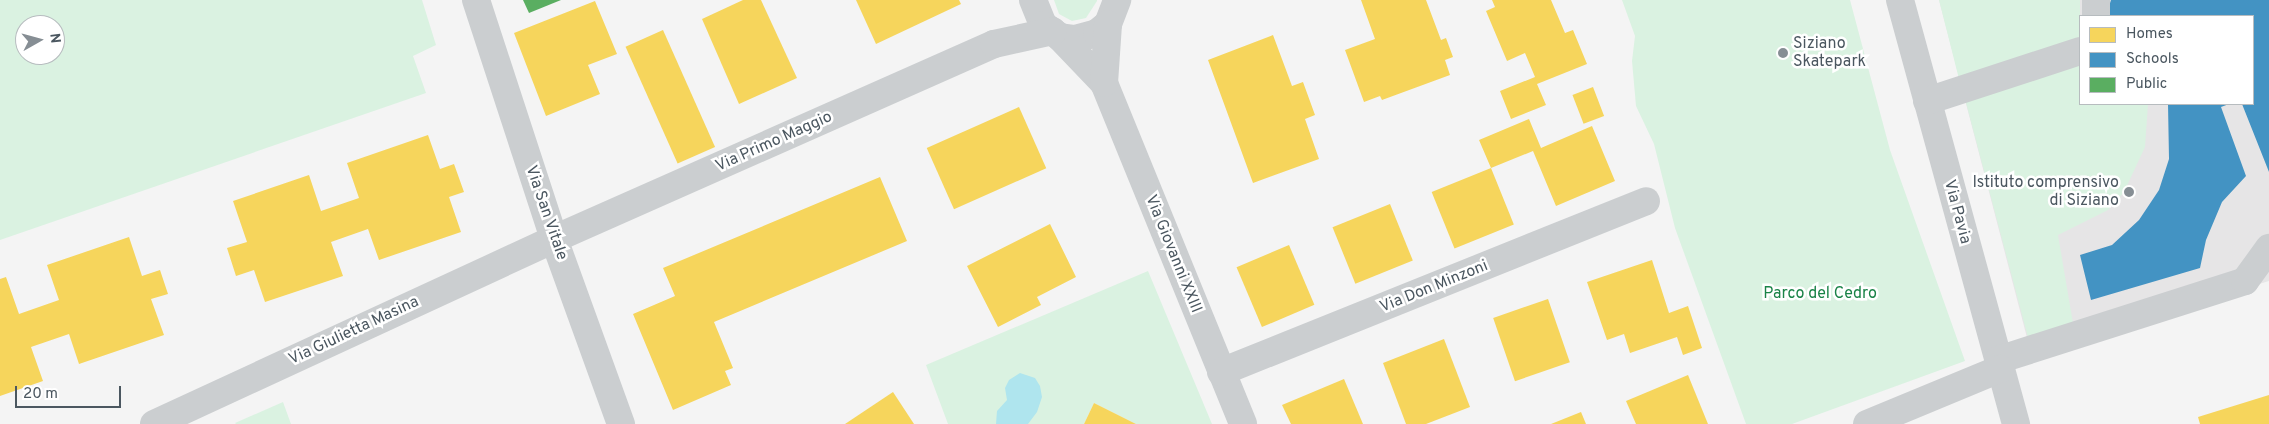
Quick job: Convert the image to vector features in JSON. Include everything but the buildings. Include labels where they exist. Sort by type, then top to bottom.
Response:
[{"type":"street","name":"Via San Vitale","points":[[476,0],[554,239],[621,424]]},
{"type":"street","name":"Via Primo Maggio","points":[[994,44],[1032,0],[1043,25],[1056,34],[1075,40],[1090,37],[1113,12]]},
{"type":"street","name":"Via Pavia","points":[[1900,0],[2016,424]]},
{"type":"street","points":[[2096,0],[2096,15]]},
{"type":"street","name":"Via Giovanni XXIII","points":[[1104,83],[1113,12]]},
{"type":"street","name":"Via Primo Maggio","points":[[554,239],[994,44],[1056,34]]},
{"type":"street","name":"Via Giovanni XXIII","points":[[1056,34],[1104,83],[1243,424]]},
{"type":"street","points":[[1927,101],[2079,51]]},
{"type":"street","name":"Via Don Minzoni","points":[[1221,372],[1646,201]]},
{"type":"street","name":"Via Giulietta Masina","points":[[154,424],[554,239]]},
{"type":"street","points":[[1867,424],[1999,365],[2244,281],[2269,248]]},
{"type":"shaded area","name":"Istituto comprensivo di Siziano","points":[[1939,0],[2269,0],[2269,281],[2031,353]]},
{"type":"green space","points":[[0,0],[422,0],[436,45],[413,56],[426,93],[0,240]]},
{"type":"green space","points":[[1054,0],[1097,1],[1086,18],[1072,21],[1059,14]]},
{"type":"green space","name":"Parco del Cedro","points":[[1622,0],[1850,0],[1890,150],[1965,361],[1792,424],[1746,424],[1675,228],[1654,144],[1636,106],[1632,61],[1635,36]]},
{"type":"green space","points":[[1939,0],[2080,0],[2079,41],[1959,79]]},
{"type":"green space","points":[[2079,61],[2079,105],[2148,105],[2145,147],[2124,192],[2108,210],[2058,235],[2075,335],[2031,349],[1965,99]]},
{"type":"green space","points":[[1148,271],[1212,424],[1136,424],[1094,403],[1084,424],[948,424],[926,365]]},
{"type":"green space","points":[[283,402],[291,424],[235,423]]},
{"type":"water","points":[[1020,373],[1035,378],[1040,386],[1042,397],[1037,412],[1028,424],[996,424],[997,411],[1007,400],[1005,388],[1009,380]]},
{"type":"place","name":"Siziano Skatepark","points":[[1783,53]]},
{"type":"place","name":"Istituto comprensivo di Siziano","points":[[2129,192]]}]
